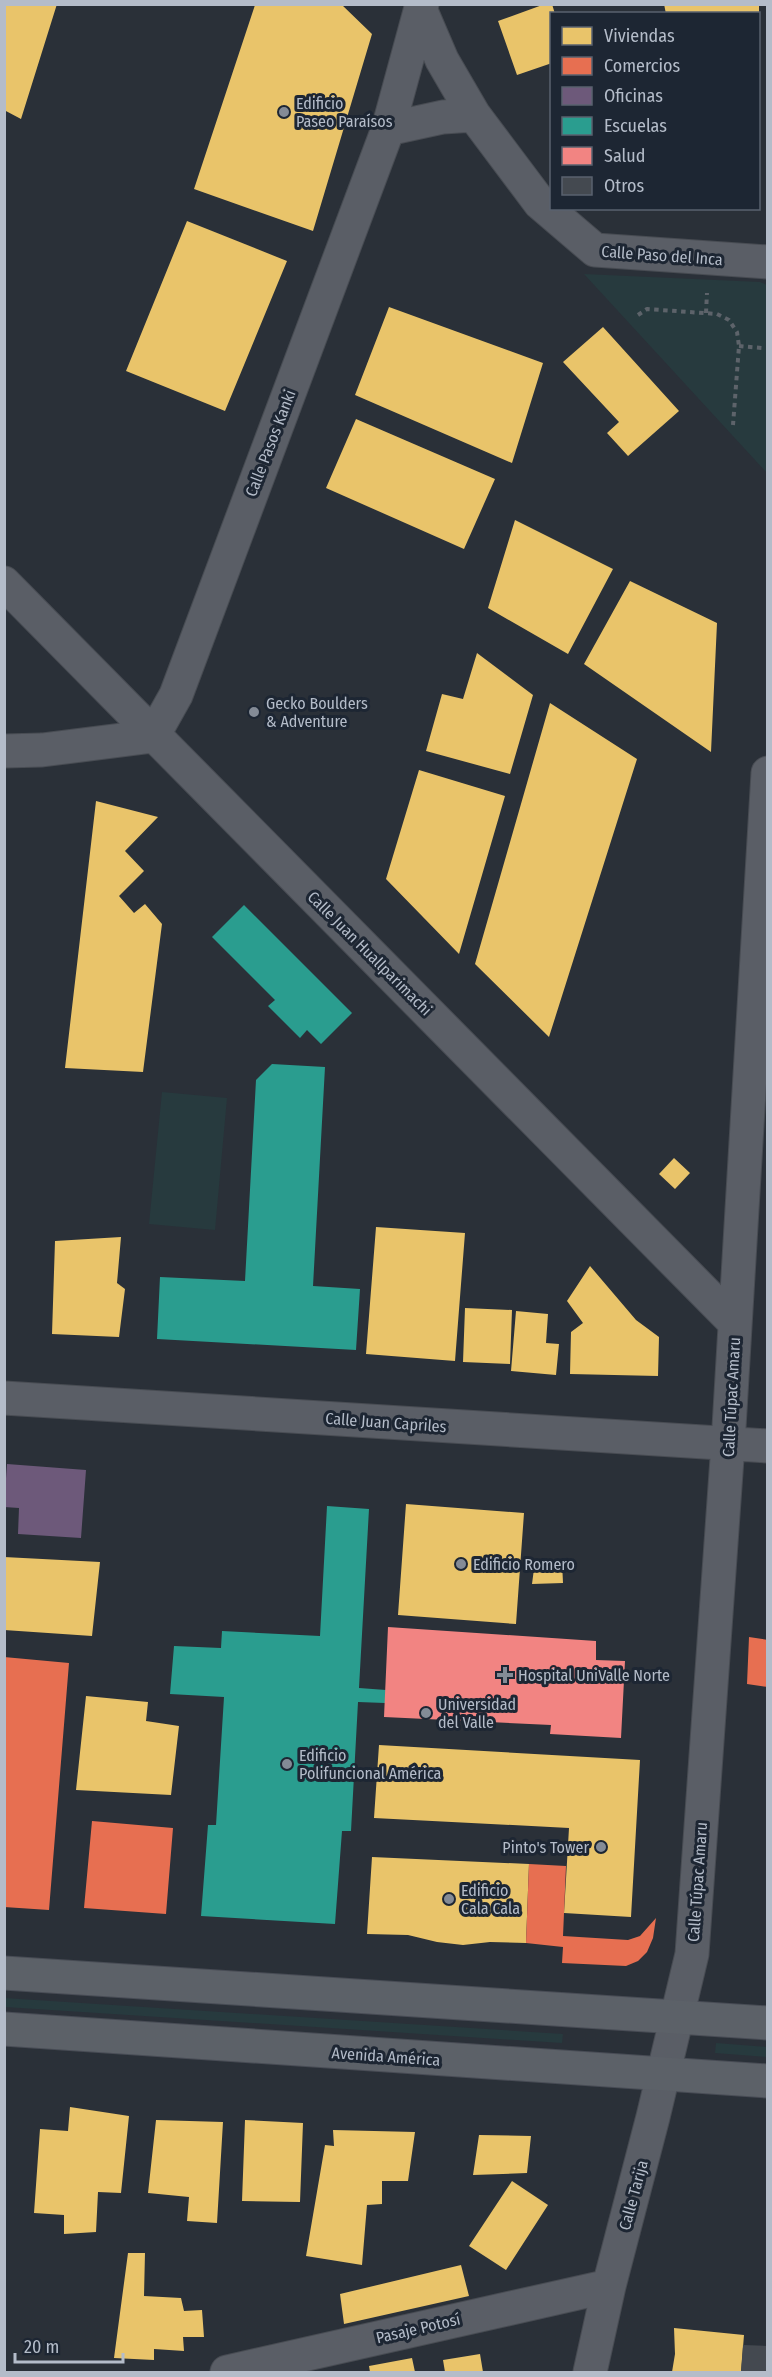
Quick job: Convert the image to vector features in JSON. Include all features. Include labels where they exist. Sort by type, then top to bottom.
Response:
[{"type":"main road","points":[[4,1973],[768,2024]]},
{"type":"main road","name":"Avenida América","points":[[4,2029],[768,2081]]},
{"type":"street","name":"Calle Paso del Inca","points":[[422,8],[442,60],[474,115],[540,203],[595,250],[768,262]]},
{"type":"street","name":"Calle Pasos Kanki","points":[[153,736],[176,695],[388,129],[422,8]]},
{"type":"street","points":[[388,129],[444,117],[474,115]]},
{"type":"street","name":"Calle Juan Huallparimachi","points":[[4,583],[735,1323]]},
{"type":"street","points":[[4,751],[42,750],[153,736]]},
{"type":"street","name":"Calle Túpac Amaru","points":[[677,2019],[692,1954],[728,1444],[768,773]]},
{"type":"street","name":"Calle Juan Capriles","points":[[4,1398],[768,1446]]},
{"type":"street","name":"Calle Tarija","points":[[590,2373],[609,2286],[677,2019]]},
{"type":"street","name":"Pasaje Potosí","points":[[227,2373],[231,2370],[609,2286]]},
{"type":"path","points":[[706,313],[708,288]]},
{"type":"path","points":[[638,315],[647,309],[717,314],[729,320],[737,332],[739,346],[733,425]]},
{"type":"path","points":[[739,346],[762,348]]},
{"type":"green space","points":[[584,274],[760,282],[767,285],[767,473]]},
{"type":"green space","points":[[162,1092],[227,1098],[215,1230],[149,1224]]},
{"type":"green space","points":[[4,1998],[563,2034],[562,2043],[5,2007]]},
{"type":"green space","points":[[716,2043],[767,2047],[767,2057],[715,2053]]},
{"type":"building: Viviendas","points":[[4,4],[57,4],[21,119],[4,110]]},
{"type":"building: Viviendas","points":[[545,4],[552,4],[554,12],[550,12],[550,64],[517,75],[498,21]]},
{"type":"building: Viviendas","points":[[664,4],[759,4],[759,12],[666,12]]},
{"type":"building: Viviendas","name":"Edificio Paseo Paraísos","points":[[255,5],[342,5],[372,34],[313,231],[194,189]]},
{"type":"building: Viviendas","points":[[187,221],[287,261],[225,411],[126,371]]},
{"type":"building: Viviendas","points":[[389,307],[543,363],[512,463],[355,395]]},
{"type":"building: Viviendas","points":[[603,327],[679,411],[628,456],[607,433],[619,422],[563,362]]},
{"type":"building: Viviendas","points":[[356,419],[495,479],[464,549],[326,488]]},
{"type":"building: Viviendas","points":[[515,520],[613,569],[568,654],[488,608]]},
{"type":"building: Viviendas","points":[[630,581],[717,623],[711,752],[584,664]]},
{"type":"building: Viviendas","points":[[477,653],[533,695],[510,774],[426,751],[442,694],[463,699]]},
{"type":"building: Viviendas","points":[[550,703],[637,759],[549,1037],[475,964]]},
{"type":"building: Viviendas","points":[[419,770],[505,796],[459,954],[386,879]]},
{"type":"building: Viviendas","points":[[96,801],[158,817],[125,851],[144,871],[119,896],[134,913],[145,904],[162,924],[143,1072],[65,1068]]},
{"type":"building: Viviendas","points":[[674,1158],[690,1173],[675,1189],[659,1174]]},
{"type":"building: Viviendas","points":[[376,1227],[465,1233],[455,1361],[366,1354]]},
{"type":"building: Viviendas","points":[[121,1237],[117,1283],[125,1289],[119,1337],[52,1334],[55,1241]]},
{"type":"building: Viviendas","points":[[590,1266],[636,1320],[659,1337],[658,1376],[570,1374],[571,1332],[583,1323],[567,1301]]},
{"type":"building: Viviendas","points":[[465,1308],[512,1310],[510,1364],[463,1362]]},
{"type":"building: Viviendas","points":[[516,1311],[548,1314],[546,1343],[559,1344],[556,1375],[511,1371]]},
{"type":"building: Viviendas","name":"Edificio Romero","points":[[406,1504],[524,1513],[516,1624],[398,1615]]},
{"type":"building: Viviendas","points":[[4,1557],[100,1562],[92,1636],[4,1630]]},
{"type":"building: Viviendas","points":[[535,1561],[562,1562],[563,1583],[532,1584]]},
{"type":"building: Viviendas","points":[[86,1696],[148,1702],[146,1721],[179,1726],[171,1795],[76,1790]]},
{"type":"building: Viviendas","name":"Pinto's Tower","points":[[379,1745],[640,1760],[631,1917],[564,1913],[569,1828],[374,1818]]},
{"type":"building: Viviendas","name":"Edificio Cala Cala","points":[[372,1857],[529,1864],[526,1943],[490,1942],[463,1945],[408,1935],[367,1934]]},
{"type":"building: Viviendas","points":[[70,2107],[129,2116],[121,2193],[98,2192],[96,2232],[64,2234],[64,2215],[34,2213],[40,2129],[68,2131]]},
{"type":"building: Viviendas","points":[[156,2120],[223,2122],[217,2223],[187,2221],[189,2197],[148,2193]]},
{"type":"building: Viviendas","points":[[245,2120],[303,2123],[300,2202],[242,2201]]},
{"type":"building: Viviendas","points":[[333,2130],[415,2132],[408,2181],[382,2181],[382,2204],[367,2205],[362,2265],[306,2256],[325,2145],[334,2146]]},
{"type":"building: Viviendas","points":[[479,2135],[531,2136],[527,2173],[473,2175]]},
{"type":"building: Viviendas","points":[[512,2181],[548,2205],[506,2270],[469,2246]]},
{"type":"building: Viviendas","points":[[128,2253],[145,2253],[144,2296],[181,2298],[184,2311],[202,2310],[204,2337],[183,2337],[184,2351],[154,2349],[154,2360],[114,2358]]},
{"type":"building: Viviendas","points":[[461,2265],[469,2296],[344,2324],[340,2294]]},
{"type":"building: Viviendas","points":[[674,2328],[744,2335],[741,2372],[672,2372],[675,2354]]},
{"type":"building: Viviendas","points":[[480,2354],[483,2372],[445,2372],[443,2360]]},
{"type":"building: Viviendas","points":[[412,2358],[415,2372],[370,2372],[369,2366]]},
{"type":"building: Comercios","points":[[749,1637],[768,1640],[768,1687],[747,1684]]},
{"type":"building: Comercios","points":[[4,1657],[69,1663],[49,1910],[4,1907]]},
{"type":"building: Comercios","points":[[92,1821],[173,1828],[166,1914],[84,1908]]},
{"type":"building: Comercios","points":[[529,1864],[566,1866],[563,1936],[628,1940],[640,1936],[656,1918],[653,1938],[647,1952],[638,1961],[626,1966],[562,1963],[563,1947],[526,1943]]},
{"type":"building: Oficinas","points":[[7,1464],[86,1470],[81,1538],[18,1534],[19,1508],[4,1507]]},
{"type":"building: Escuelas","points":[[244,905],[352,1013],[321,1044],[307,1030],[300,1038],[268,1006],[275,1000],[212,937]]},
{"type":"building: Escuelas","points":[[272,1064],[325,1067],[313,1286],[360,1289],[356,1350],[157,1339],[160,1277],[245,1281],[256,1080]]},
{"type":"building: Escuelas","name":"Edificio Polifuncional América","points":[[327,1506],[369,1509],[359,1688],[386,1690],[385,1703],[358,1702],[351,1831],[342,1831],[335,1924],[201,1916],[208,1825],[216,1825],[224,1697],[170,1694],[174,1646],[221,1648],[222,1631],[320,1636]]},
{"type":"building: Salud","name":"Hospital UniValle Norte","points":[[388,1627],[596,1641],[596,1660],[625,1661],[621,1738],[550,1734],[551,1725],[384,1717]]},
{"type":"building: Otros","points":[[743,2345],[768,2346],[768,2372],[741,2372]]},
{"type":"place","name":"Edificio Paseo Paraísos","points":[[284,112]]},
{"type":"place","name":"Gecko Boulders & Adventure","points":[[254,712]]},
{"type":"place","name":"Edificio Romero","points":[[461,1564]]},
{"type":"place","name":"Hospital UniValle Norte","points":[[505,1675]]},
{"type":"place","name":"Universidad del Valle","points":[[426,1713]]},
{"type":"place","name":"Edificio Polifuncional América","points":[[287,1764]]},
{"type":"place","name":"Pinto's Tower","points":[[601,1847]]},
{"type":"place","name":"Edificio Cala Cala","points":[[449,1899]]}]
